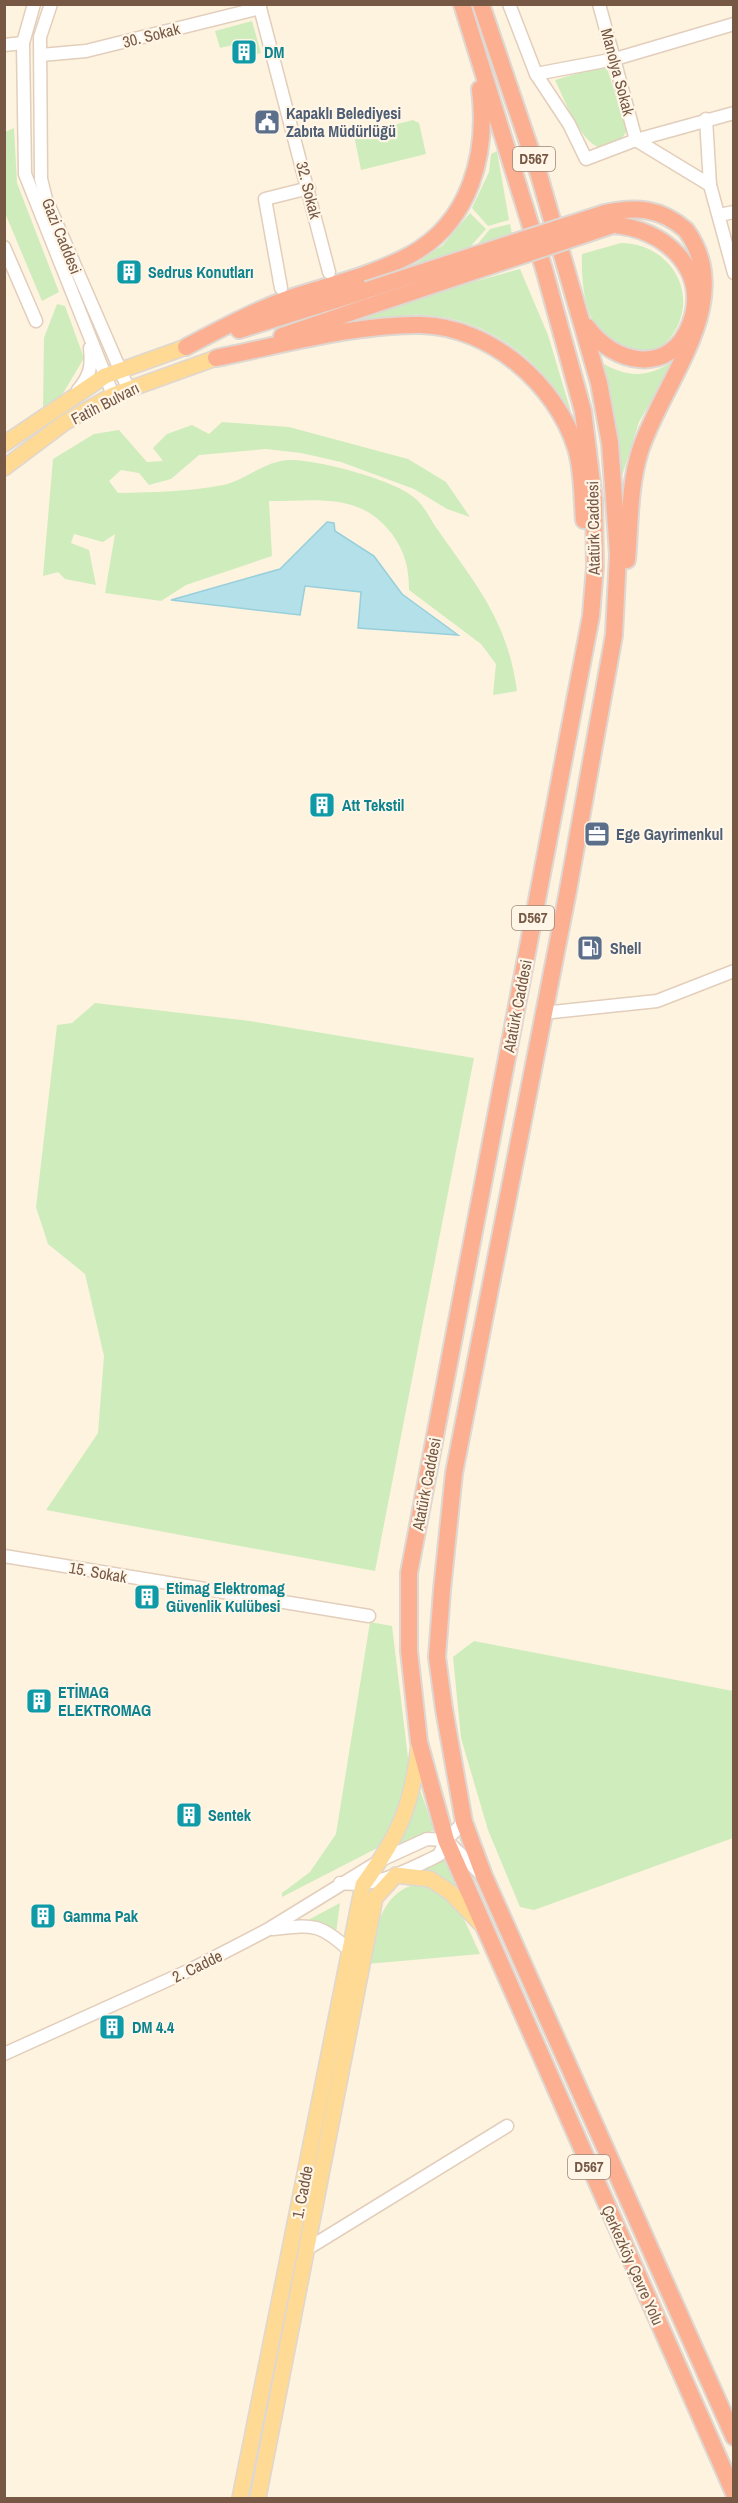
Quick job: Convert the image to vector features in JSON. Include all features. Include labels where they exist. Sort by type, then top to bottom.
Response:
[{"type":"highway","name":"Atatürk Caddesi","points":[[446,1840],[419,1743],[409,1651],[409,1573],[591,616],[595,567],[594,500],[584,411],[541,258],[462,4]]},
{"type":"highway","name":"D567","points":[[482,4],[528,142],[599,383],[610,443],[618,554],[614,635],[454,1473],[436,1657],[464,1822],[483,1876],[734,2438]]},
{"type":"highway","points":[[186,347],[273,305],[402,259],[417,251],[442,229],[466,197],[480,158],[482,121],[476,55]]},
{"type":"highway","points":[[216,358],[369,298],[609,219],[626,208],[647,209],[677,222],[704,251],[711,270],[714,290],[709,321],[700,343],[657,414],[640,450],[631,500],[624,592],[614,635]]},
{"type":"highway","points":[[580,316],[607,349],[620,357],[637,360],[652,359],[665,353],[681,340],[690,325],[693,308],[691,279],[677,253],[655,235],[609,219]]},
{"type":"highway","points":[[186,347],[369,298]]},
{"type":"highway","points":[[216,358],[325,337],[406,325],[452,329],[495,348],[526,372],[547,395],[560,413],[576,449],[591,616]]},
{"type":"highway","name":"Çerkezköy Çevre Yolu","points":[[446,1840],[481,1924],[734,2493]]},
{"type":"main road","name":"Fatih Bulvarı","points":[[4,444],[73,396],[111,373],[186,347]]},
{"type":"main road","name":"Fatih Bulvarı","points":[[4,468],[64,423],[121,392],[216,358]]},
{"type":"main road","points":[[363,1885],[403,1822],[415,1780],[419,1743]]},
{"type":"main road","points":[[375,1898],[396,1875],[429,1879],[450,1892],[481,1924]]},
{"type":"main road","name":"1. Cadde","points":[[240,2499],[363,1885]]},
{"type":"main road","name":"1. Cadde","points":[[258,2499],[375,1898]]},
{"type":"street","points":[[34,4],[23,43],[24,162],[27,182],[89,332],[121,392]]},
{"type":"street","name":"Gazi Caddesi","points":[[51,4],[40,37],[39,110],[43,189],[111,373]]},
{"type":"street","points":[[509,4],[536,74],[569,124],[586,159],[636,140],[734,113]]},
{"type":"street","name":"Manolya Sokak","points":[[599,4],[636,140]]},
{"type":"street","name":"30. Sokak","points":[[41,55],[86,51],[260,6]]},
{"type":"street","name":"32. Sokak","points":[[260,6],[329,272]]},
{"type":"street","points":[[536,74],[615,59],[734,24]]},
{"type":"street","points":[[4,45],[23,43]]},
{"type":"street","points":[[706,119],[710,185],[734,273]]},
{"type":"street","points":[[636,140],[710,185]]},
{"type":"street","points":[[281,288],[265,199],[309,188]]},
{"type":"street","points":[[719,215],[734,212]]},
{"type":"street","points":[[4,246],[36,321]]},
{"type":"street","points":[[73,396],[87,380],[92,366],[89,332]]},
{"type":"street","points":[[543,1013],[657,1001],[734,971]]},
{"type":"street","name":"15. Sokak","points":[[4,1556],[369,1616]]},
{"type":"street","points":[[340,1883],[363,1885],[396,1875],[438,1855],[446,1840],[464,1822]]},
{"type":"street","name":"2. Cadde","points":[[4,2054],[190,1970],[267,1930],[340,1883],[381,1860],[427,1839],[446,1840]]},
{"type":"street","points":[[446,1840],[483,1876]]},
{"type":"street","points":[[363,1885],[375,1898]]},
{"type":"street","points":[[267,1930],[309,1925],[335,1937],[350,1952]]},
{"type":"street","points":[[307,2249],[507,2126]]},
{"type":"green space","points":[[252,21],[261,53],[253,55],[249,41],[220,48],[215,31]]},
{"type":"green space","points":[[606,65],[627,131],[615,145],[604,148],[593,144],[583,134],[555,80]]},
{"type":"green space","points":[[413,120],[419,123],[426,154],[361,170],[354,135]]},
{"type":"green space","points":[[14,128],[17,183],[59,292],[42,301],[5,213],[5,132]]},
{"type":"green space","points":[[497,151],[509,220],[488,226],[472,208],[489,172],[491,154]]},
{"type":"green space","points":[[470,213],[486,229],[470,247],[411,267],[443,245]]},
{"type":"green space","points":[[510,224],[512,234],[476,246],[490,229]]},
{"type":"green space","points":[[621,243],[638,245],[654,252],[667,262],[676,274],[682,289],[683,305],[680,321],[671,337],[657,351],[649,354],[631,356],[607,339],[595,325],[587,305],[582,274],[582,254]]},
{"type":"green space","points":[[520,269],[548,335],[571,412],[558,392],[526,357],[507,343],[466,323],[443,317],[411,315],[315,334],[416,298]]},
{"type":"green space","points":[[57,304],[65,306],[84,358],[62,395],[43,407],[44,338]]},
{"type":"green space","points":[[597,360],[617,370],[636,374],[655,371],[675,360],[639,422],[620,482]]},
{"type":"green space","points":[[222,422],[289,427],[408,459],[446,482],[470,517],[447,509],[414,489],[341,462],[301,453],[266,449],[199,455],[171,479],[149,485],[139,473],[121,470],[109,481],[118,493],[197,489],[223,485],[273,463],[291,460],[320,463],[356,472],[406,492],[423,507],[479,589],[507,645],[517,691],[493,695],[496,664],[481,644],[409,590],[405,560],[392,534],[380,521],[352,505],[321,500],[269,501],[272,556],[186,585],[161,601],[105,593],[115,534],[103,542],[74,534],[71,543],[89,550],[96,585],[65,579],[58,572],[43,576],[53,459],[94,434],[119,430],[147,462],[163,461],[153,448],[167,434],[192,425],[209,434]]},
{"type":"green space","points":[[95,1003],[250,1021],[474,1058],[375,1571],[46,1510],[98,1433],[104,1356],[85,1274],[48,1244],[36,1207],[57,1025],[72,1023]]},
{"type":"green space","points":[[370,1622],[392,1626],[410,1774],[387,1843],[282,1897],[282,1893],[310,1872],[336,1834]]},
{"type":"green space","points":[[474,1641],[733,1691],[733,1838],[534,1910],[520,1907],[488,1830],[461,1738],[453,1657]]},
{"type":"green space","points":[[419,1787],[434,1830],[394,1849],[409,1823]]},
{"type":"green space","points":[[446,1856],[462,1894],[414,1874]]},
{"type":"green space","points":[[413,1885],[427,1886],[448,1898],[463,1918],[480,1954],[367,1964],[380,1917],[393,1898],[402,1890]]},
{"type":"green space","points":[[340,1903],[336,1933],[310,1919]]},
{"type":"water","points":[[327,522],[334,523],[335,531],[374,556],[402,594],[458,635],[358,628],[361,592],[305,586],[300,615],[171,600],[280,569]]},
{"type":"place","name":"DM","points":[[244,52]]},
{"type":"place","name":"Kapaklı Belediyesi Zabıta Müdürlüğü","points":[[267,122]]},
{"type":"place","name":"Sedrus Konutları","points":[[129,272]]},
{"type":"place","name":"Att Tekstil","points":[[322,805]]},
{"type":"place","name":"Ege Gayrimenkul","points":[[597,834]]},
{"type":"place","name":"Shell","points":[[590,948]]},
{"type":"place","name":"Etimag Elektromag Güvenlik Kulübesi","points":[[147,1597]]},
{"type":"place","name":"ETİMAG ELEKTROMAG","points":[[39,1701]]},
{"type":"place","name":"Sentek","points":[[189,1815]]},
{"type":"place","name":"Gamma Pak","points":[[43,1916]]},
{"type":"place","name":"DM 4.4","points":[[112,2027]]}]
